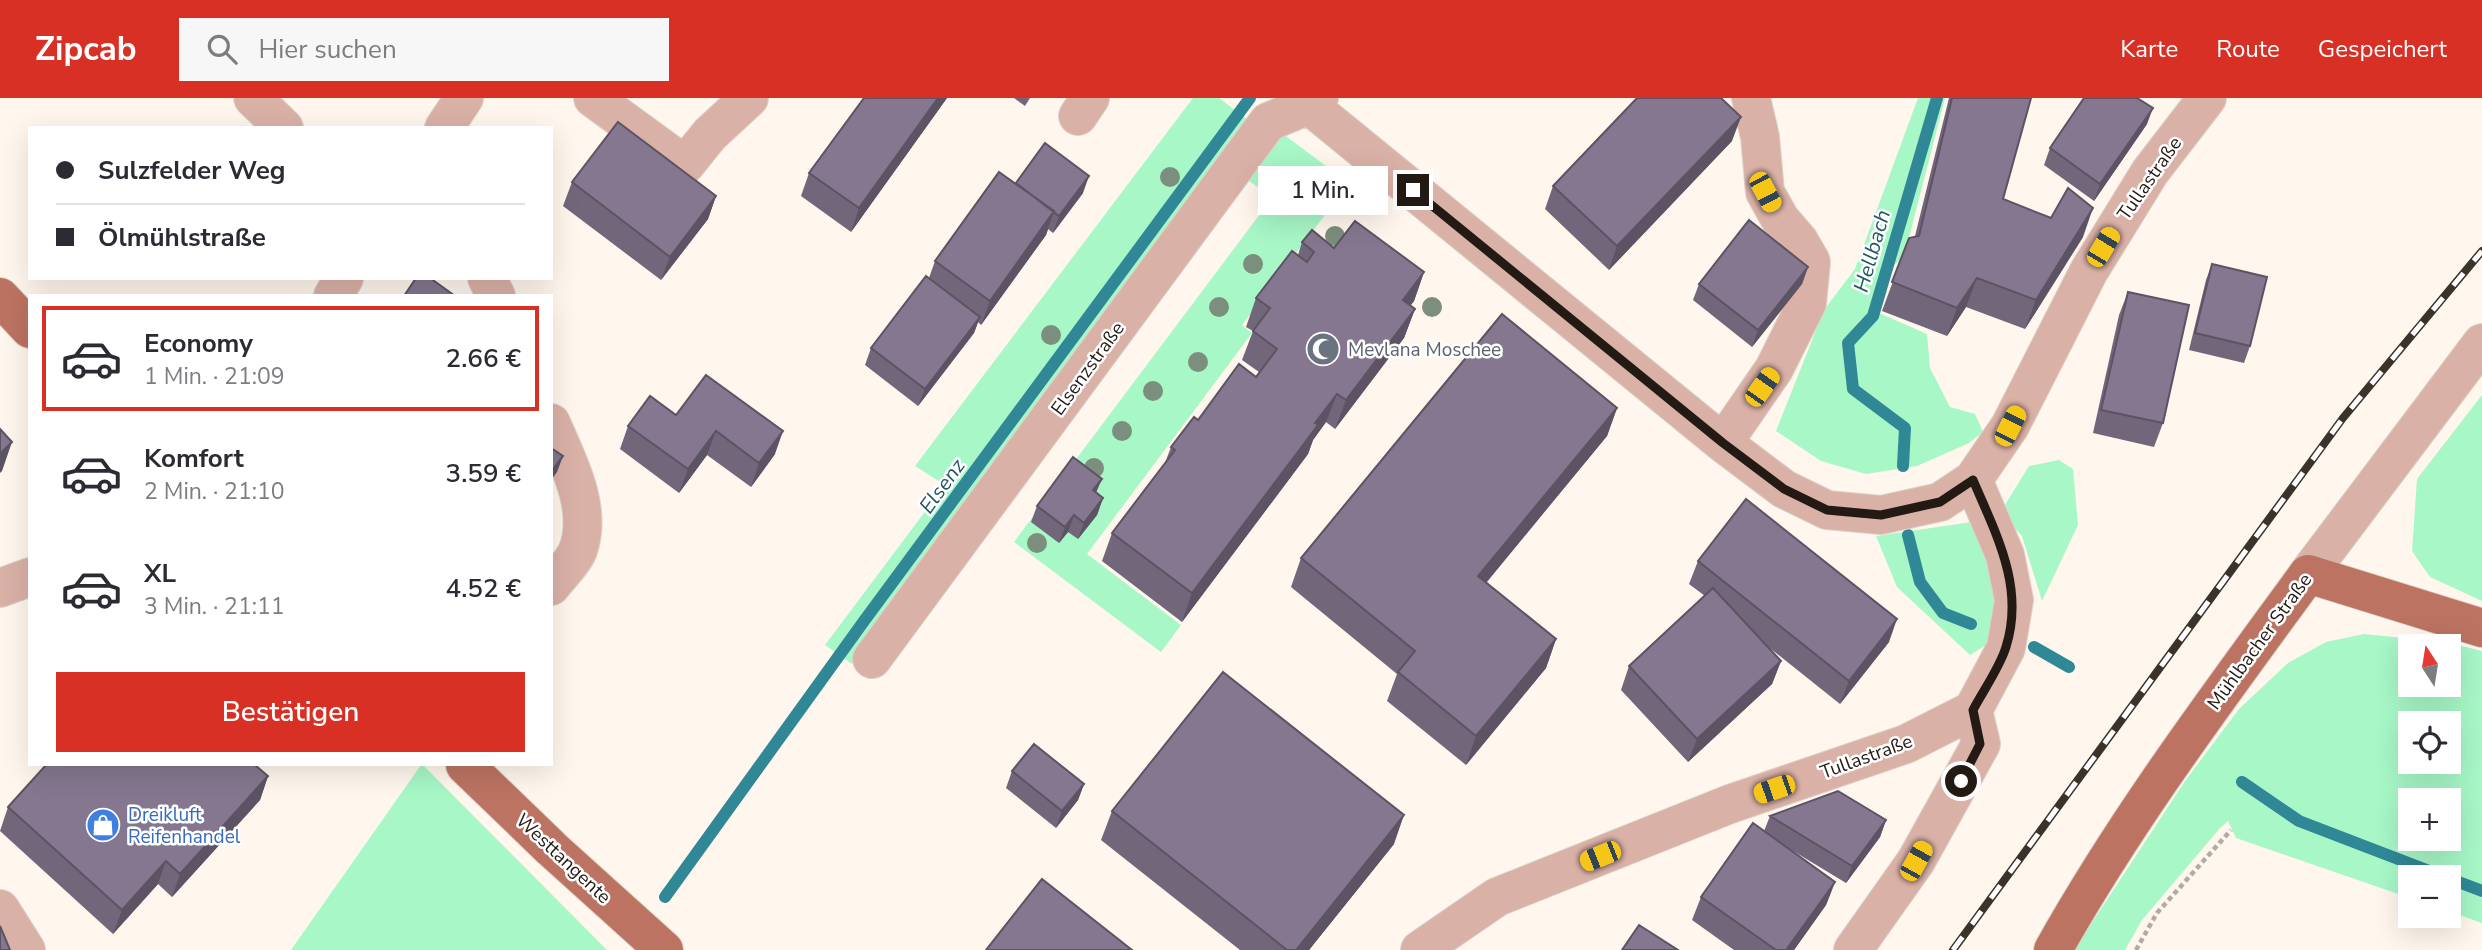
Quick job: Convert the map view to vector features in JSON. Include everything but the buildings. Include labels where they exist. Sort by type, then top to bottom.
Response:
[{"type":"main road","points":[[0,297],[28,327]]},
{"type":"main road","points":[[2308,574],[2482,628]]},
{"type":"main road","name":"Mühlbacher Straße","points":[[2053,950],[2078,905],[2173,759],[2308,574]]},
{"type":"main road","name":"Westtangente","points":[[466,766],[552,849],[664,950]]},
{"type":"street","points":[[253,98],[282,126]]},
{"type":"street","points":[[445,126],[464,98]]},
{"type":"street","points":[[593,98],[685,165],[710,134],[749,98]]},
{"type":"street","points":[[1310,100],[1723,443],[1774,369],[1807,303],[1811,262],[1799,241],[1780,219],[1765,192],[1760,137],[1751,98]]},
{"type":"street","name":"Tullastraße","points":[[1723,443],[1784,489],[1827,510],[1881,515],[1940,502],[1973,480],[2010,426],[2089,271],[2150,172],[2207,98]]},
{"type":"street","name":"Elsenzstraße","points":[[872,659],[1268,122],[1310,100]]},
{"type":"street","name":"Mühlbacher Straße","points":[[2308,574],[2482,342]]},
{"type":"street","points":[[553,428],[577,486],[583,517],[578,552],[553,583]]},
{"type":"street","points":[[1853,950],[1916,861],[1980,744],[1973,710],[2006,648],[2014,600],[2005,555],[1973,480]]},
{"type":"street","points":[[0,588],[28,578]]},
{"type":"street","name":"Tullastraße","points":[[1420,950],[1497,897],[1730,804],[1906,744],[1973,710]]},
{"type":"street","points":[[0,909],[26,950]]},
{"type":"path","points":[[2136,950],[2157,913],[2231,830]]},
{"type":"green space","points":[[1193,98],[1219,98],[1251,122],[852,664],[825,645],[945,485],[915,466]]},
{"type":"green space","points":[[1918,98],[1945,98],[1904,257],[1893,266],[1879,313],[1927,334],[1930,368],[1950,407],[1975,414],[1983,432],[1969,443],[1917,466],[1866,474],[1821,461],[1776,431],[1824,310],[1855,269]]},
{"type":"green space","points":[[1283,134],[1349,183],[1242,325],[1252,333],[1087,554],[1181,625],[1161,652],[1014,542],[1272,198],[1248,180]]},
{"type":"green space","points":[[2482,395],[2482,601],[2430,577],[2412,551],[2417,479]]},
{"type":"green space","points":[[2059,460],[2073,469],[2078,525],[2042,601],[2022,536],[2000,513],[2029,466]]},
{"type":"green space","points":[[1979,521],[1999,611],[1986,645],[1970,655],[1897,587],[1876,536]]},
{"type":"green space","points":[[2364,634],[2398,638],[2398,697],[2461,697],[2461,646],[2482,651],[2482,923],[2461,916],[2461,865],[2398,865],[2398,894],[2236,838],[2228,821],[2142,920],[2125,950],[2074,950],[2185,781],[2239,709],[2288,663],[2326,642]]},
{"type":"green space","points":[[420,766],[424,766],[607,950],[291,950]]},
{"type":"waterway","name":"Elsenz","points":[[665,897],[864,621],[1250,98]]},
{"type":"waterway","name":"Hellbach","points":[[1903,466],[1905,428],[1853,389],[1848,343],[1873,316],[1937,98]]},
{"type":"waterway","name":"Hellbach","points":[[1908,535],[1920,582],[1943,613],[1971,624]]},
{"type":"waterway","name":"Hellbach","points":[[2034,647],[2069,667]]},
{"type":"waterway","name":"Hellbach","points":[[2242,782],[2299,821],[2414,865]]},
{"type":"waterway","name":"Hellbach","points":[[2461,883],[2482,891]]},
{"type":"railway","points":[[1953,950],[2343,418],[2482,251]]},
{"type":"place","name":"Mevlana Moschee","points":[[1323,349]]},
{"type":"place","name":"Dreikluft Reifenhandel","points":[[103,825]]},
{"type":"route","points":[[1413,190],[1723,443],[1784,489],[1827,510],[1881,515],[1940,502],[1973,480],[2005,555],[2014,600],[2006,648],[1973,710],[1980,744],[1961,781]]}]
